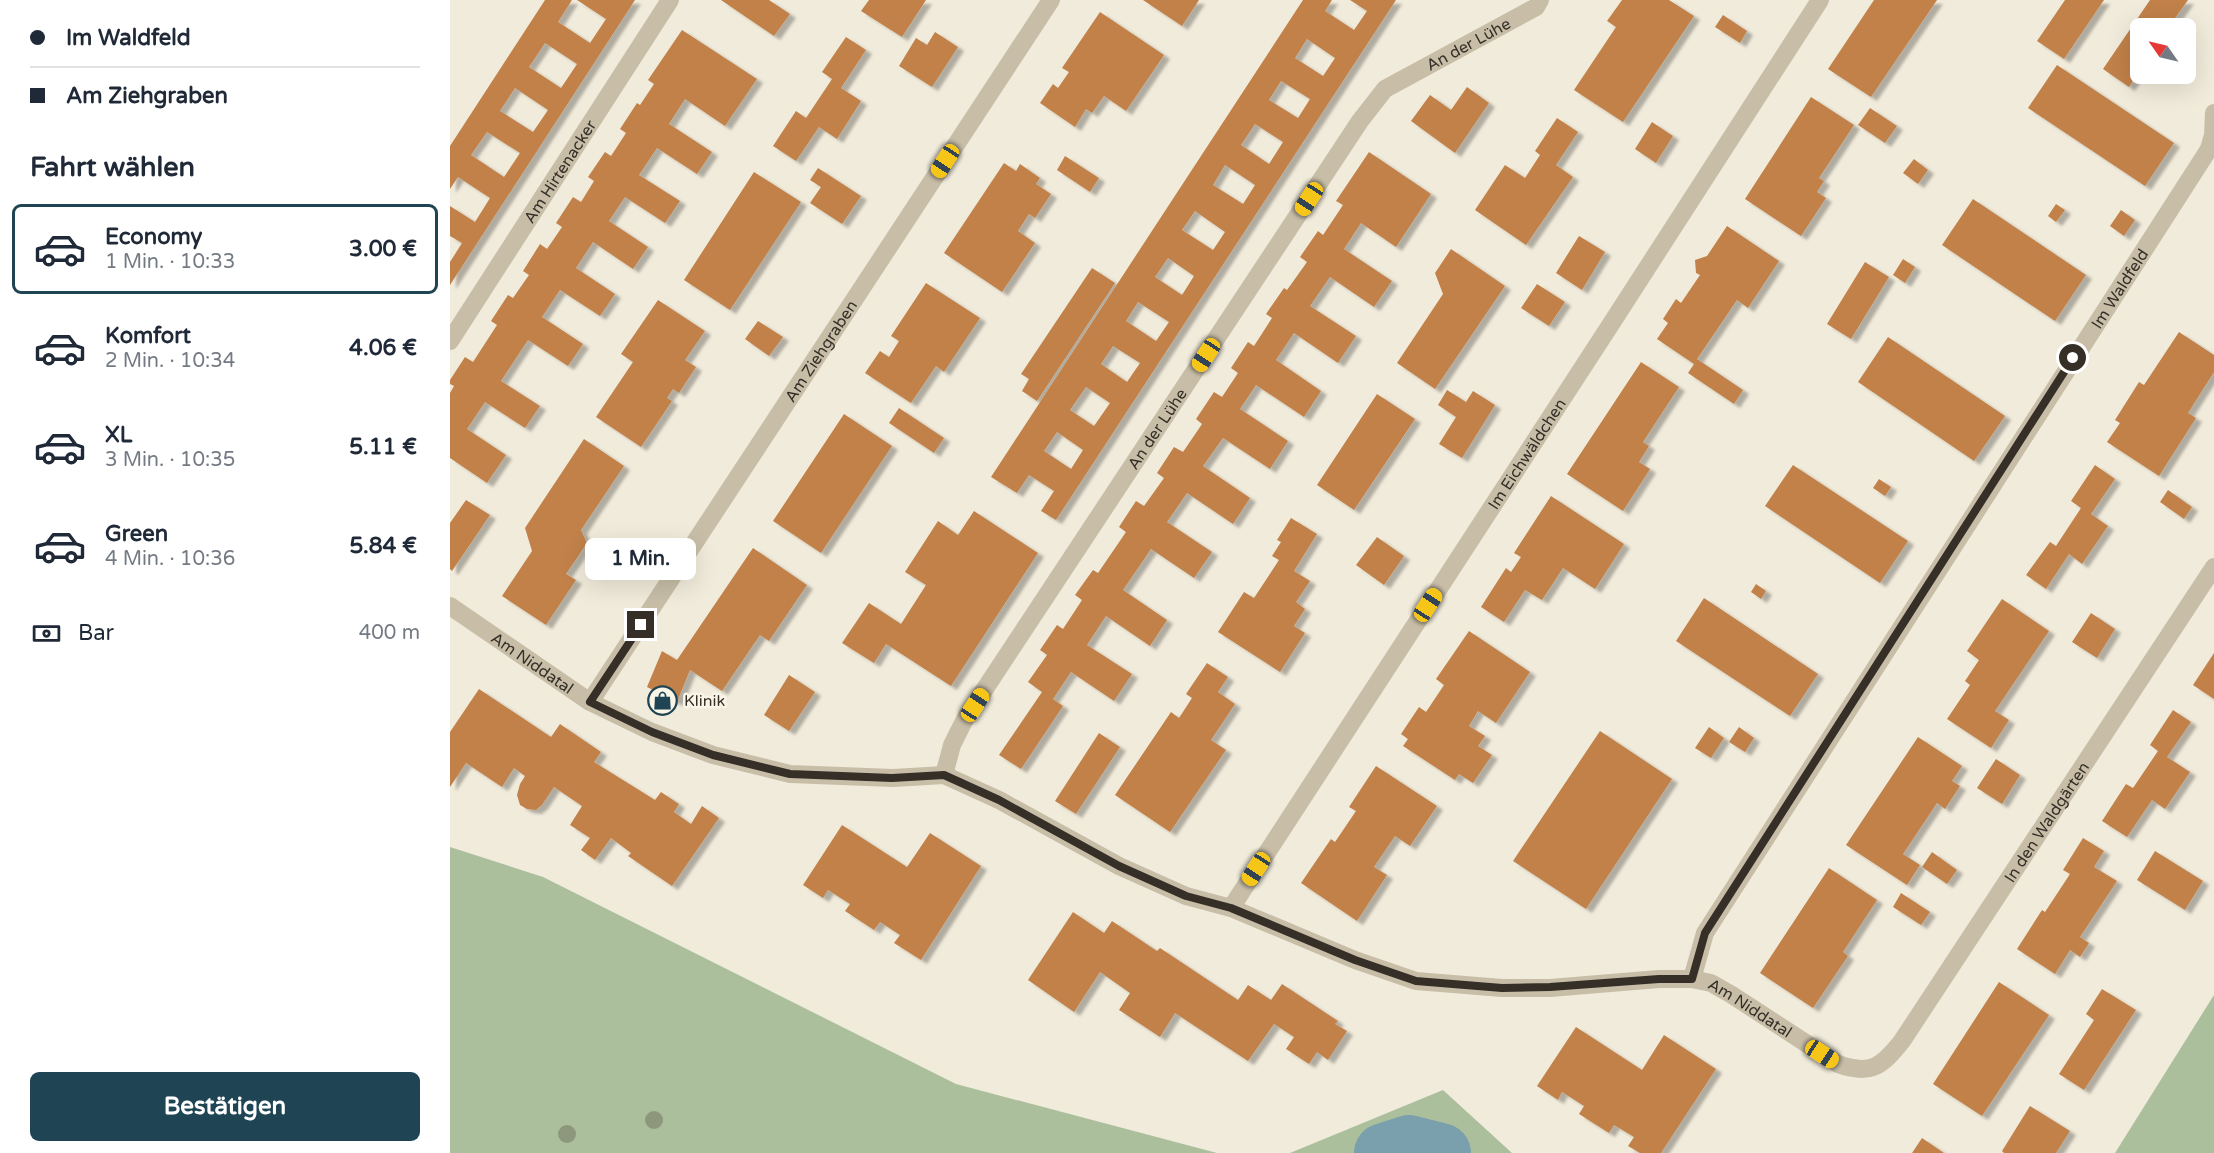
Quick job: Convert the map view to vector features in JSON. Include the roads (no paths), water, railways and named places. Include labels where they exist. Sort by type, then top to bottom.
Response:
[{"type":"street","name":"Am Hirtenacker","points":[[450,340],[670,0]]},
{"type":"street","name":"Am Ziehgraben","points":[[590,702],[1051,0]]},
{"type":"street","name":"An der Lühe","points":[[944,775],[952,745],[965,719],[1360,122],[1385,88],[1480,39],[1536,7],[1540,0]]},
{"type":"street","name":"Im Eichwäldchen","points":[[1231,908],[1618,315],[1820,0]]},
{"type":"street","name":"Im Waldfeld","points":[[1692,979],[1705,933],[2209,149],[2213,135],[2214,113]]},
{"type":"street","name":"In den Waldgärten","points":[[1870,1068],[1885,1062],[1902,1041],[2214,567]]},
{"type":"street","name":"Am Niddatal","points":[[450,606],[590,702],[652,732],[713,755],[790,774],[892,778],[944,775],[999,800],[1119,866],[1186,896],[1231,908],[1355,960],[1416,981],[1502,988],[1538,988],[1692,979],[1711,983],[1732,995],[1838,1064],[1854,1070],[1870,1068]]},
{"type":"waterway","points":[[1384,1153],[1409,1145],[1441,1153]]},
{"type":"place","name":"Klinik","points":[[663,700]]}]
